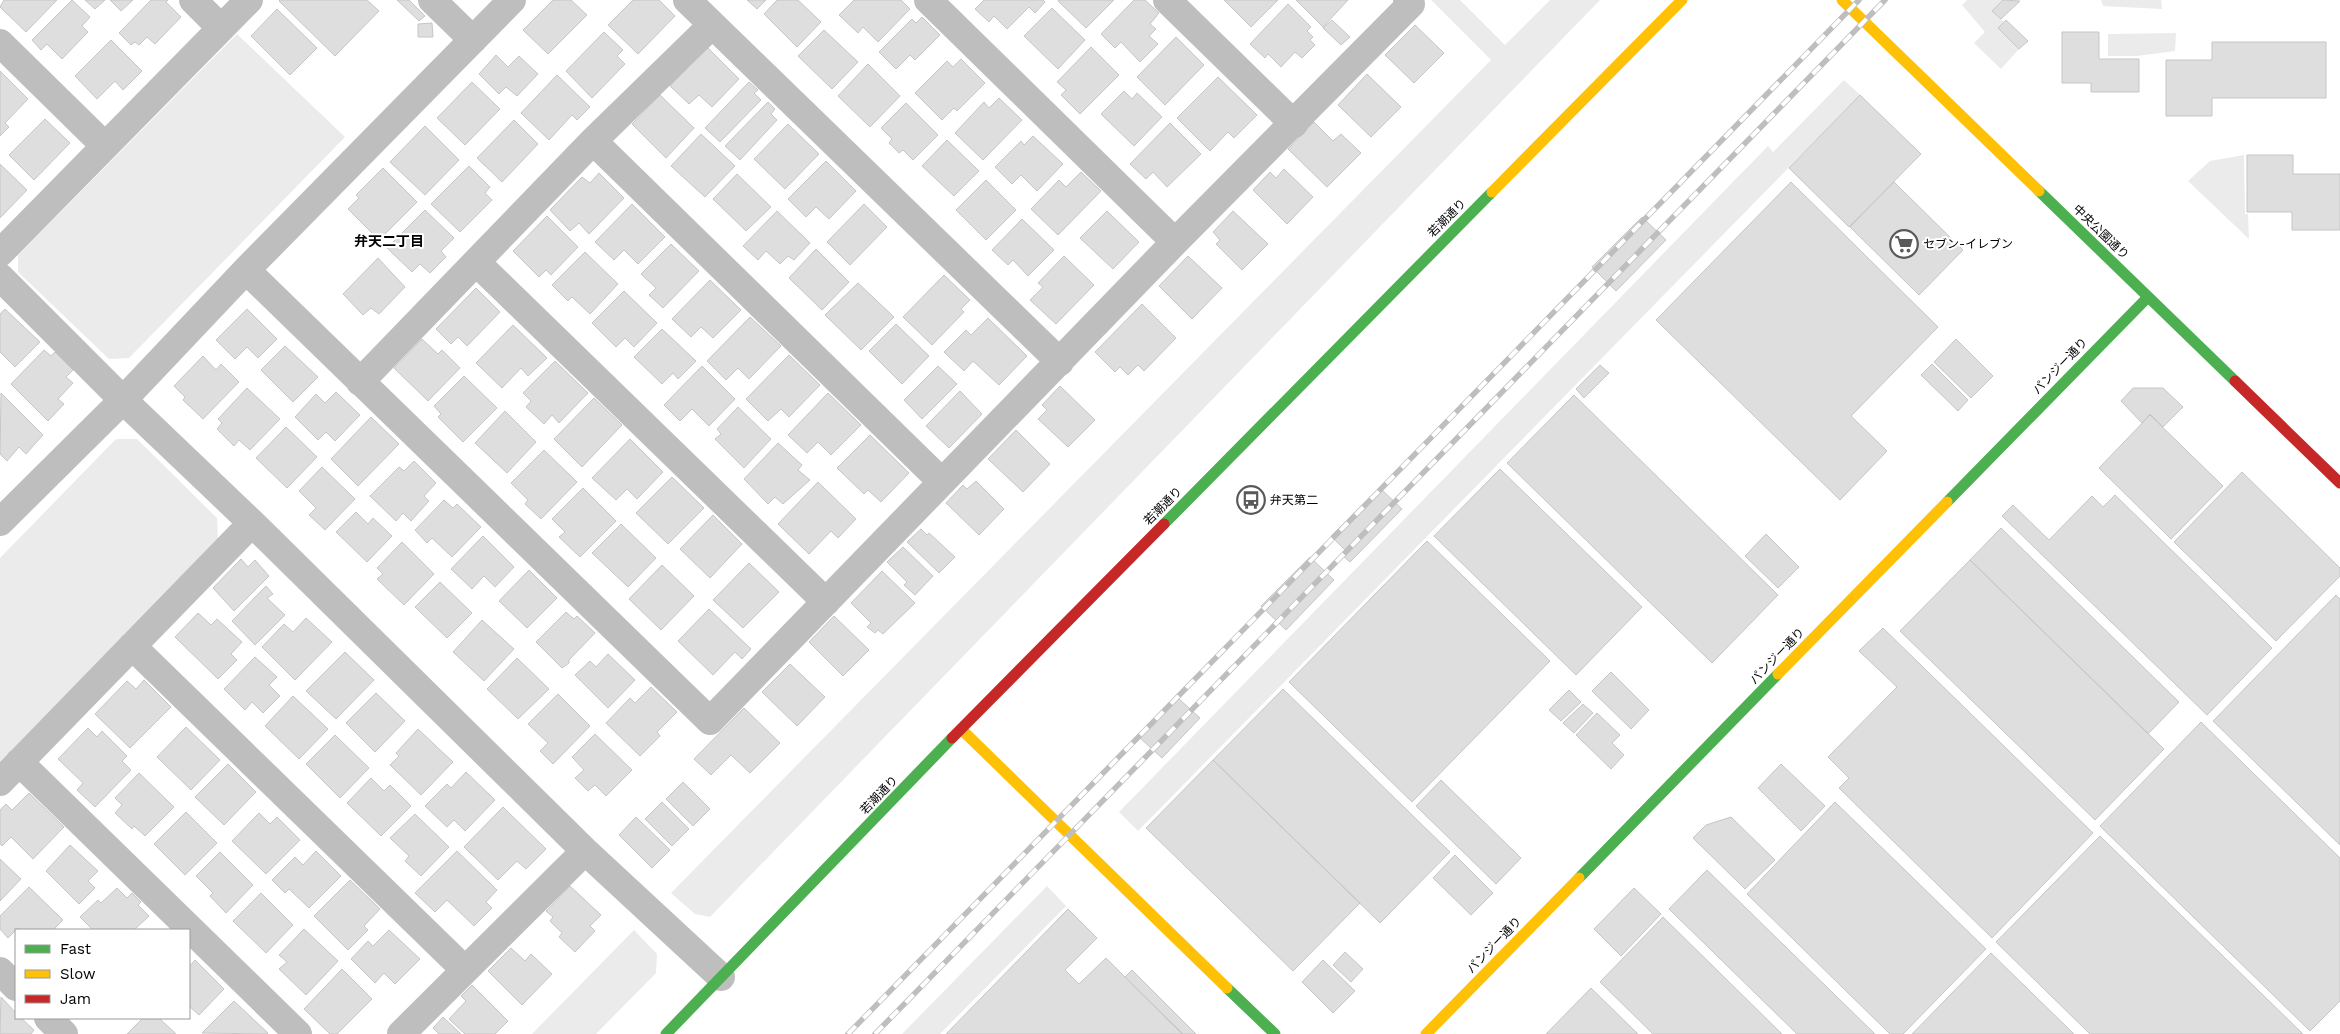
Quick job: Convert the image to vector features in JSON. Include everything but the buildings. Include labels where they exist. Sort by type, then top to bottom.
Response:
[{"type":"street","points":[[193,0],[221,28]]},
{"type":"street","points":[[0,253],[104,145],[249,0]]},
{"type":"street","points":[[432,0],[473,40]]},
{"type":"street","points":[[3,513],[123,400],[246,270],[512,0]]},
{"type":"street","points":[[687,0],[1060,362]]},
{"type":"street","points":[[928,0],[1176,242]]},
{"type":"street","points":[[1167,0],[1294,124]]},
{"type":"street","points":[[246,270],[710,721],[1176,242],[1411,4],[1407,0]]},
{"type":"street","name":"若潮通り","points":[[666,1034],[961,729],[1682,0]]},
{"type":"street","name":"中央公園通り","points":[[1842,0],[2340,483]]},
{"type":"street","points":[[360,382],[593,141],[712,25]]},
{"type":"street","points":[[0,43],[104,145]]},
{"type":"street","points":[[593,141],[942,482]]},
{"type":"street","points":[[476,262],[826,602]]},
{"type":"street","points":[[0,277],[123,400],[252,523],[585,851],[721,977]]},
{"type":"street","name":"パンジー通り","points":[[1426,1034],[2148,297]]},
{"type":"street","points":[[0,782],[252,523]]},
{"type":"street","points":[[132,646],[464,969]]},
{"type":"street","points":[[961,729],[1275,1034]]},
{"type":"street","points":[[19,762],[298,1034]]},
{"type":"street","points":[[402,1034],[464,969],[585,851]]},
{"type":"street","points":[[0,971],[15,986]]},
{"type":"street","points":[[49,1019],[64,1034]]},
{"type":"shaded area","points":[[1431,0],[1460,0],[1505,45],[1550,0],[1600,0],[710,917],[695,914],[671,893],[1491,60]]},
{"type":"shaded area","points":[[1967,0],[2003,0],[1992,11],[2004,22],[1998,28],[2019,49],[2001,69],[1974,43],[1985,32],[1962,5]]},
{"type":"shaded area","points":[[2101,0],[2161,0],[2162,9],[2103,6]]},
{"type":"shaded area","points":[[2176,33],[2175,51],[2137,56],[2108,56],[2108,34]]},
{"type":"shaded area","points":[[237,34],[345,137],[129,358],[109,359],[18,272],[18,255]]},
{"type":"shaded area","points":[[1844,80],[1860,95],[1138,831],[1119,812],[1768,146],[1773,152]]},
{"type":"shaded area","points":[[2244,155],[2245,214],[2248,214],[2249,239],[2188,181],[2210,161]]},
{"type":"shaded area","points":[[116,439],[137,439],[217,518],[218,539],[0,762],[0,558]]},
{"type":"shaded area","points":[[1047,886],[1066,906],[940,1034],[902,1034]]},
{"type":"shaded area","points":[[634,930],[657,954],[656,973],[596,1034],[532,1034]]},
{"type":"railway","points":[[848,1034],[1859,0]]},
{"type":"railway","points":[[875,1034],[1885,0]]},
{"type":"traffic: fast","points":[[2039,191],[2235,381]]},
{"type":"traffic: fast","points":[[1164,524],[1492,192]]},
{"type":"traffic: fast","points":[[1947,502],[2148,297]]},
{"type":"traffic: fast","points":[[1579,878],[1778,674]]},
{"type":"traffic: fast","points":[[666,1034],[952,738]]},
{"type":"traffic: fast","points":[[1227,988],[1275,1034]]},
{"type":"traffic: slow","points":[[1492,192],[1682,0]]},
{"type":"traffic: slow","points":[[1842,0],[2039,191]]},
{"type":"traffic: slow","points":[[1778,674],[1947,502]]},
{"type":"traffic: slow","points":[[961,729],[1227,988]]},
{"type":"traffic: slow","points":[[1426,1034],[1579,878]]},
{"type":"traffic: jam","points":[[2235,381],[2340,483]]},
{"type":"traffic: jam","points":[[952,738],[1164,524]]},
{"type":"place","name":"セブン-イレブン","points":[[1904,244]]},
{"type":"place","name":"弁天第二","points":[[1251,500]]},
{"type":"district","name":"弁天二丁目","points":[[389,241]]}]
